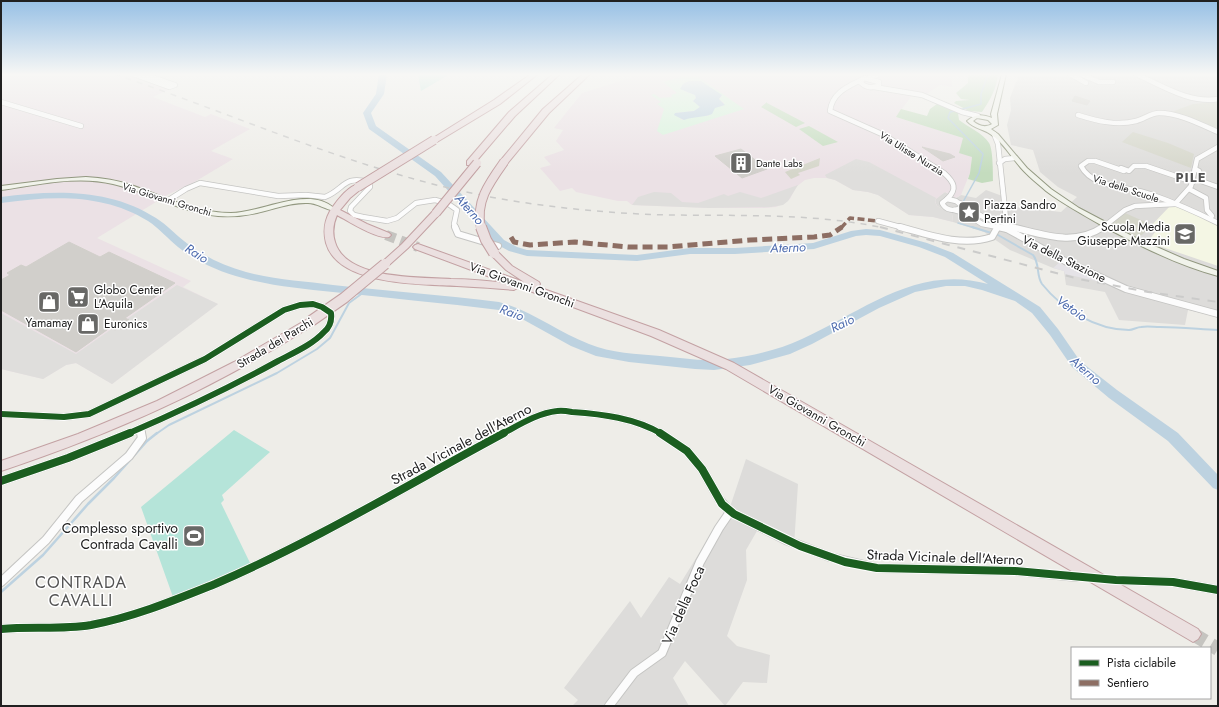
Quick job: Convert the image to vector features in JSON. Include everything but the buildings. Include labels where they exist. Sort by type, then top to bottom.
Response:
[{"type":"highway","points":[[490,107],[358,187],[346,196],[330,219],[328,230],[329,239],[333,250],[352,266],[370,274],[388,278],[479,283],[512,287],[575,304]]},
{"type":"highway","name":"Strada dei Parchi","points":[[474,163],[512,114],[520,107]]},
{"type":"highway","name":"Strada dei Parchi","points":[[1,459],[85,429],[171,393],[246,354],[344,298],[382,263],[405,246],[474,163],[527,107]]},
{"type":"highway","points":[[550,107],[521,139],[484,191],[479,209],[479,220],[482,233],[496,249],[504,264],[520,275],[575,304]]},
{"type":"highway","name":"Via Giovanni Gronchi","points":[[334,210],[364,226],[386,235]]},
{"type":"highway","name":"Via Giovanni Gronchi","points":[[418,247],[655,333],[715,358],[768,387],[1193,634]]},
{"type":"highway","name":"Strada dei Parchi","points":[[1,466],[70,442],[159,405],[237,366],[308,319]]},
{"type":"street","points":[[18,107],[81,126]]},
{"type":"street","name":"Via Ulisse Nurzia","points":[[830,107],[832,113],[884,135],[946,174],[952,181],[955,190],[947,199]]},
{"type":"street","points":[[951,107],[970,117],[974,124],[985,128],[994,134],[1041,184],[1077,209],[1134,240],[1218,274]]},
{"type":"street","points":[[996,107],[994,114],[995,124],[1001,141]]},
{"type":"street","points":[[1078,115],[1102,122],[1129,122],[1141,120],[1154,114],[1162,113],[1194,121],[1218,132]]},
{"type":"street","points":[[970,117],[990,116],[994,114]]},
{"type":"street","points":[[980,116],[988,118],[995,124]]},
{"type":"street","points":[[985,128],[995,124]]},
{"type":"street","points":[[994,134],[998,144],[1006,226]]},
{"type":"street","points":[[1175,204],[1189,189],[1193,182],[1197,159],[1218,147]]},
{"type":"street","points":[[999,163],[1002,160],[1015,158]]},
{"type":"street","name":"Via delle Scuole","points":[[1124,171],[1095,161],[1088,161],[1081,166],[1083,172],[1088,176],[1107,184],[1150,194],[1175,204]]},
{"type":"street","points":[[1109,163],[1128,170],[1134,166],[1146,166],[1193,182]]},
{"type":"street","points":[[1195,170],[1199,171],[1201,181],[1218,187]]},
{"type":"street","points":[[167,201],[186,189],[200,183],[278,196],[306,195],[325,197],[331,195],[349,180],[362,179],[369,182],[370,187],[367,192],[350,208],[350,212],[388,221],[397,218],[411,206],[419,202],[430,200],[442,201],[452,205],[456,210],[457,213],[454,224],[458,234],[496,249]]},
{"type":"street","name":"Via Giovanni Gronchi","points":[[1,188],[74,180],[95,180],[118,184],[167,201],[206,212],[223,214],[250,213],[289,202],[302,200],[317,202],[334,210]]},
{"type":"street","points":[[1189,189],[1206,198],[1207,210],[1215,216]]},
{"type":"street","points":[[995,232],[963,212],[947,209],[942,205],[942,202],[947,199],[954,200],[977,214],[1006,226],[1059,239],[1088,235],[1106,226],[1123,212],[1134,206],[1175,204],[1218,222]]},
{"type":"street","points":[[954,210],[961,209],[962,206],[960,203]]},
{"type":"street","points":[[971,217],[970,213],[977,214]]},
{"type":"street","points":[[1200,214],[1215,216]]},
{"type":"street","points":[[878,221],[933,236],[955,240],[981,242],[990,239],[995,232],[1006,226]]},
{"type":"street","name":"Via della Stazione","points":[[1006,226],[1065,261],[1121,287],[1146,296],[1218,314]]},
{"type":"street","points":[[1,414],[64,417],[89,414],[205,359],[284,310],[300,305],[313,304],[322,307],[331,313],[330,323],[326,330],[299,350],[225,390],[141,428],[26,473],[1,481]]},
{"type":"street","name":"Strada Vicinale dell'Aterno","points":[[1,629],[72,628],[138,612],[182,596],[274,556],[485,443],[538,416],[556,411],[579,412],[627,420],[656,430],[675,441],[698,463],[718,498],[730,512],[785,540],[829,557],[856,565],[877,568],[1015,571],[1076,577]]},
{"type":"street","points":[[1,582],[18,564],[46,541],[79,499],[118,467],[129,455],[142,438],[141,428]]},
{"type":"street","name":"Via della Foca","points":[[609,706],[625,683],[634,674],[662,653],[697,572],[717,531],[730,512]]},
{"type":"street","points":[[1116,580],[1173,582],[1218,590]]},
{"type":"shaded area","points":[[1,107],[179,107],[205,117],[211,114],[250,129],[211,151],[233,159],[191,184],[169,194],[97,238],[191,281],[183,287],[218,304],[112,384],[76,363],[66,365],[43,379],[1,369]]},
{"type":"shaded area","points":[[571,107],[903,107],[896,117],[963,138],[972,157],[970,173],[961,195],[956,198],[945,192],[935,200],[939,208],[952,214],[953,222],[933,217],[909,215],[878,195],[853,190],[835,180],[827,178],[805,180],[796,187],[790,199],[776,207],[709,208],[632,205],[627,201],[618,201],[576,192],[572,188],[560,191],[540,168],[551,165],[544,157],[564,150],[556,141],[563,130],[554,128]]},
{"type":"shaded area","points":[[700,107],[718,107],[715,108],[712,114],[684,120],[674,115],[675,113],[694,111]]},
{"type":"shaded area","points":[[1011,107],[1218,107],[1218,317],[1188,310],[1185,325],[1119,320],[1105,292],[1066,285],[1064,271],[1010,250],[984,232],[953,222],[952,214],[937,206],[935,202],[936,198],[945,192],[956,198],[961,195],[976,198],[986,190],[1005,197],[1007,206],[1061,212],[1077,197],[1058,187],[1040,172],[1033,150],[1011,145],[1007,125]]},
{"type":"shaded area","points":[[1185,107],[1218,107],[1218,130],[1200,122],[1169,113]]},
{"type":"shaded area","points":[[1133,132],[1168,143],[1194,154],[1191,168],[1122,142]]},
{"type":"shaded area","points":[[820,158],[819,166],[798,173],[800,175],[791,179],[785,172]]},
{"type":"shaded area","points":[[856,159],[869,162],[936,198],[935,202],[937,206],[952,214],[953,222],[933,217],[909,215],[878,195],[853,190],[835,180],[827,178],[825,175]]},
{"type":"shaded area","points":[[798,185],[788,201],[783,205],[771,207],[709,208],[632,205],[638,197],[654,192],[671,193],[682,202],[698,203],[724,194],[728,196],[740,192],[761,198]]},
{"type":"shaded area","name":"Scuola Media Giuseppe Mazzini","points":[[1170,206],[1179,206],[1218,223],[1218,266],[1162,247],[1151,241],[1150,239],[1155,232],[1148,229]]},
{"type":"shaded area","points":[[1125,213],[1152,225],[1142,235],[1136,236],[1112,223]]},
{"type":"shaded area","points":[[1061,261],[1110,284],[1065,274],[1064,271],[1053,268]]},
{"type":"shaded area","points":[[177,285],[218,304],[112,384],[76,363],[66,365],[43,379],[1,369],[1,313],[76,354],[113,328],[115,330],[129,320],[127,319]]},
{"type":"shaded area","name":"Complesso sportivo Contrada Cavalli","points":[[234,430],[270,452],[222,495],[224,500],[221,503],[251,565],[173,597],[141,507]]},
{"type":"shaded area","points":[[746,459],[798,484],[794,546],[757,531],[746,550],[747,580],[727,636],[737,646],[770,655],[767,683],[743,682],[725,706],[685,661],[673,678],[689,706],[572,706],[578,700],[564,688],[630,601],[641,618],[669,577],[680,584],[722,516],[730,507]]},
{"type":"green space","points":[[661,107],[700,107],[694,111],[675,113],[682,120],[694,116],[708,116],[714,108],[717,107],[741,107],[744,109],[663,135],[657,131],[664,109]]},
{"type":"green space","points":[[761,107],[775,107],[805,123],[796,127]]},
{"type":"green space","points":[[933,107],[944,107],[958,113],[959,120],[986,139],[989,143],[992,156],[993,181],[982,183],[968,179],[972,157],[959,153],[963,138],[896,117],[901,109],[927,116],[930,109]]},
{"type":"green space","points":[[961,107],[985,107],[982,112],[969,111]]},
{"type":"green space","points":[[809,126],[838,142],[823,146],[799,129]]},
{"type":"waterway","name":"Aterno","points":[[371,107],[367,113],[372,127],[438,174],[500,242],[513,249],[527,253],[637,258],[690,251],[735,251],[814,246],[855,233],[880,233],[923,245],[949,255],[1019,298]]},
{"type":"waterway","name":"Vetoio","points":[[959,110],[970,107]]},
{"type":"waterway","name":"Vetoio","points":[[955,111],[950,112],[948,118],[983,154],[979,173],[963,202]]},
{"type":"waterway","name":"Raio","points":[[1,200],[20,197],[59,195],[97,198],[116,203],[151,219],[197,255],[242,275],[286,283],[499,306],[519,313],[585,348],[618,356],[688,364],[714,365],[762,358],[808,341],[893,297],[929,285],[946,282],[974,284],[1019,298]]},
{"type":"waterway","name":"Vetoio","points":[[958,223],[975,228]]},
{"type":"waterway","name":"Vetoio","points":[[972,227],[998,235],[1033,255],[1037,262],[1039,277],[1042,284],[1059,302],[1092,322],[1117,329],[1129,330],[1140,327],[1174,327],[1218,330]]},
{"type":"waterway","points":[[156,434],[169,425],[277,373],[317,349],[330,338],[349,303],[364,292]]},
{"type":"waterway","name":"Aterno","points":[[1019,298],[1036,310],[1054,332],[1076,364],[1113,394],[1173,437],[1218,484]]},
{"type":"waterway","points":[[1,592],[43,555],[88,504],[114,478],[147,441],[157,433]]},
{"type":"tunnel","points":[[386,235],[418,247]]},
{"type":"tunnel","points":[[1193,634],[1218,649]]},
{"type":"railway","points":[[206,107],[369,166],[474,194],[563,208],[599,211],[670,215],[778,216],[858,223],[883,228]]},
{"type":"railway","points":[[883,228],[1079,279],[1148,292],[1218,302]]},
{"type":"marked path","points":[[511,237],[514,242],[530,245],[575,242],[628,247],[668,247],[774,238],[822,237],[835,233],[841,229],[850,218],[878,221]]},
{"type":"cycle path","points":[[1,414],[64,417],[89,414],[205,359],[284,310],[300,305],[313,304],[322,307],[331,313],[332,317],[330,323],[327,329],[319,337],[249,377],[155,422],[68,458],[1,481]]},
{"type":"cycle path","points":[[1,629],[61,629],[92,624],[139,612],[208,587],[308,540],[515,427],[547,413],[558,411],[609,416],[643,425],[659,432],[673,440],[687,451],[702,469],[722,504],[741,519],[800,546],[845,562],[877,568],[1015,571],[1116,580],[1173,582],[1218,590]]},
{"type":"place","name":"Dante Labs","points":[[741,163]]},
{"type":"place","name":"Piazza Sandro Pertini","points":[[969,212]]},
{"type":"place","name":"Scuola Media Giuseppe Mazzini","points":[[1185,234]]},
{"type":"place","name":"Globo Center L'Aquila","points":[[78,297]]},
{"type":"place","name":"Yamamay","points":[[49,302]]},
{"type":"place","name":"Euronics","points":[[88,324]]},
{"type":"place","name":"Complesso sportivo Contrada Cavalli","points":[[194,536]]},
{"type":"district","name":"PILE","points":[[1191,177]]},
{"type":"district","name":"CONTRADA CAVALLI","points":[[81,591]]}]
